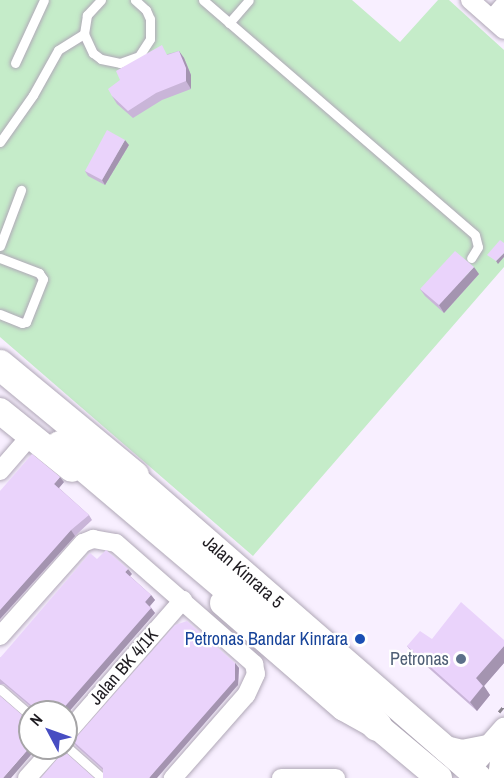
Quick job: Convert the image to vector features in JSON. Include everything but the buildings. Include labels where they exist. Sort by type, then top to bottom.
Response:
[{"type":"highway","points":[[0,365],[134,476]]},
{"type":"highway","points":[[60,446],[291,642],[336,682],[377,726]]},
{"type":"main road","name":"Jalan Kinrara 5","points":[[0,376],[134,476],[477,776]]},
{"type":"main road","name":"Jalan Kinrara 5","points":[[0,411],[32,434],[344,708],[377,726],[439,778]]},
{"type":"main road","points":[[446,749],[462,753],[500,744]]},
{"type":"main road","points":[[477,776],[500,744]]},
{"type":"street","points":[[470,0],[498,25],[504,5]]},
{"type":"street","points":[[0,471],[32,434]]},
{"type":"street","points":[[0,636],[83,543],[93,539],[116,543],[249,657],[254,664],[256,674],[246,695],[173,778]]},
{"type":"street","name":"Jalan BK 4/1K","points":[[78,720],[183,600]]},
{"type":"street","points":[[27,778],[43,760]]},
{"type":"street","points":[[281,778],[336,778]]},
{"type":"lane","points":[[15,63],[44,0]]},
{"type":"lane","points":[[101,0],[87,15],[84,34],[93,52],[101,59],[120,63],[130,61],[146,48],[152,29],[150,19],[138,1]]},
{"type":"lane","points":[[203,0],[475,235],[478,247],[471,258]]},
{"type":"lane","points":[[229,23],[249,0]]},
{"type":"lane","points":[[0,142],[33,95],[58,50],[84,34]]},
{"type":"lane","points":[[0,246],[21,190]]},
{"type":"lane","points":[[0,258],[39,273],[44,279],[26,322],[22,323],[0,314]]},
{"type":"lane","points":[[0,689],[18,705]]},
{"type":"lane","points":[[78,757],[102,778]]},
{"type":"green space","points":[[0,0],[352,0],[400,42],[438,0],[449,0],[504,50],[504,267],[253,556],[0,337]]},
{"type":"place","name":"Petronas Bandar Kinrara","points":[[360,639]]},
{"type":"place","name":"Petronas","points":[[461,659]]}]
